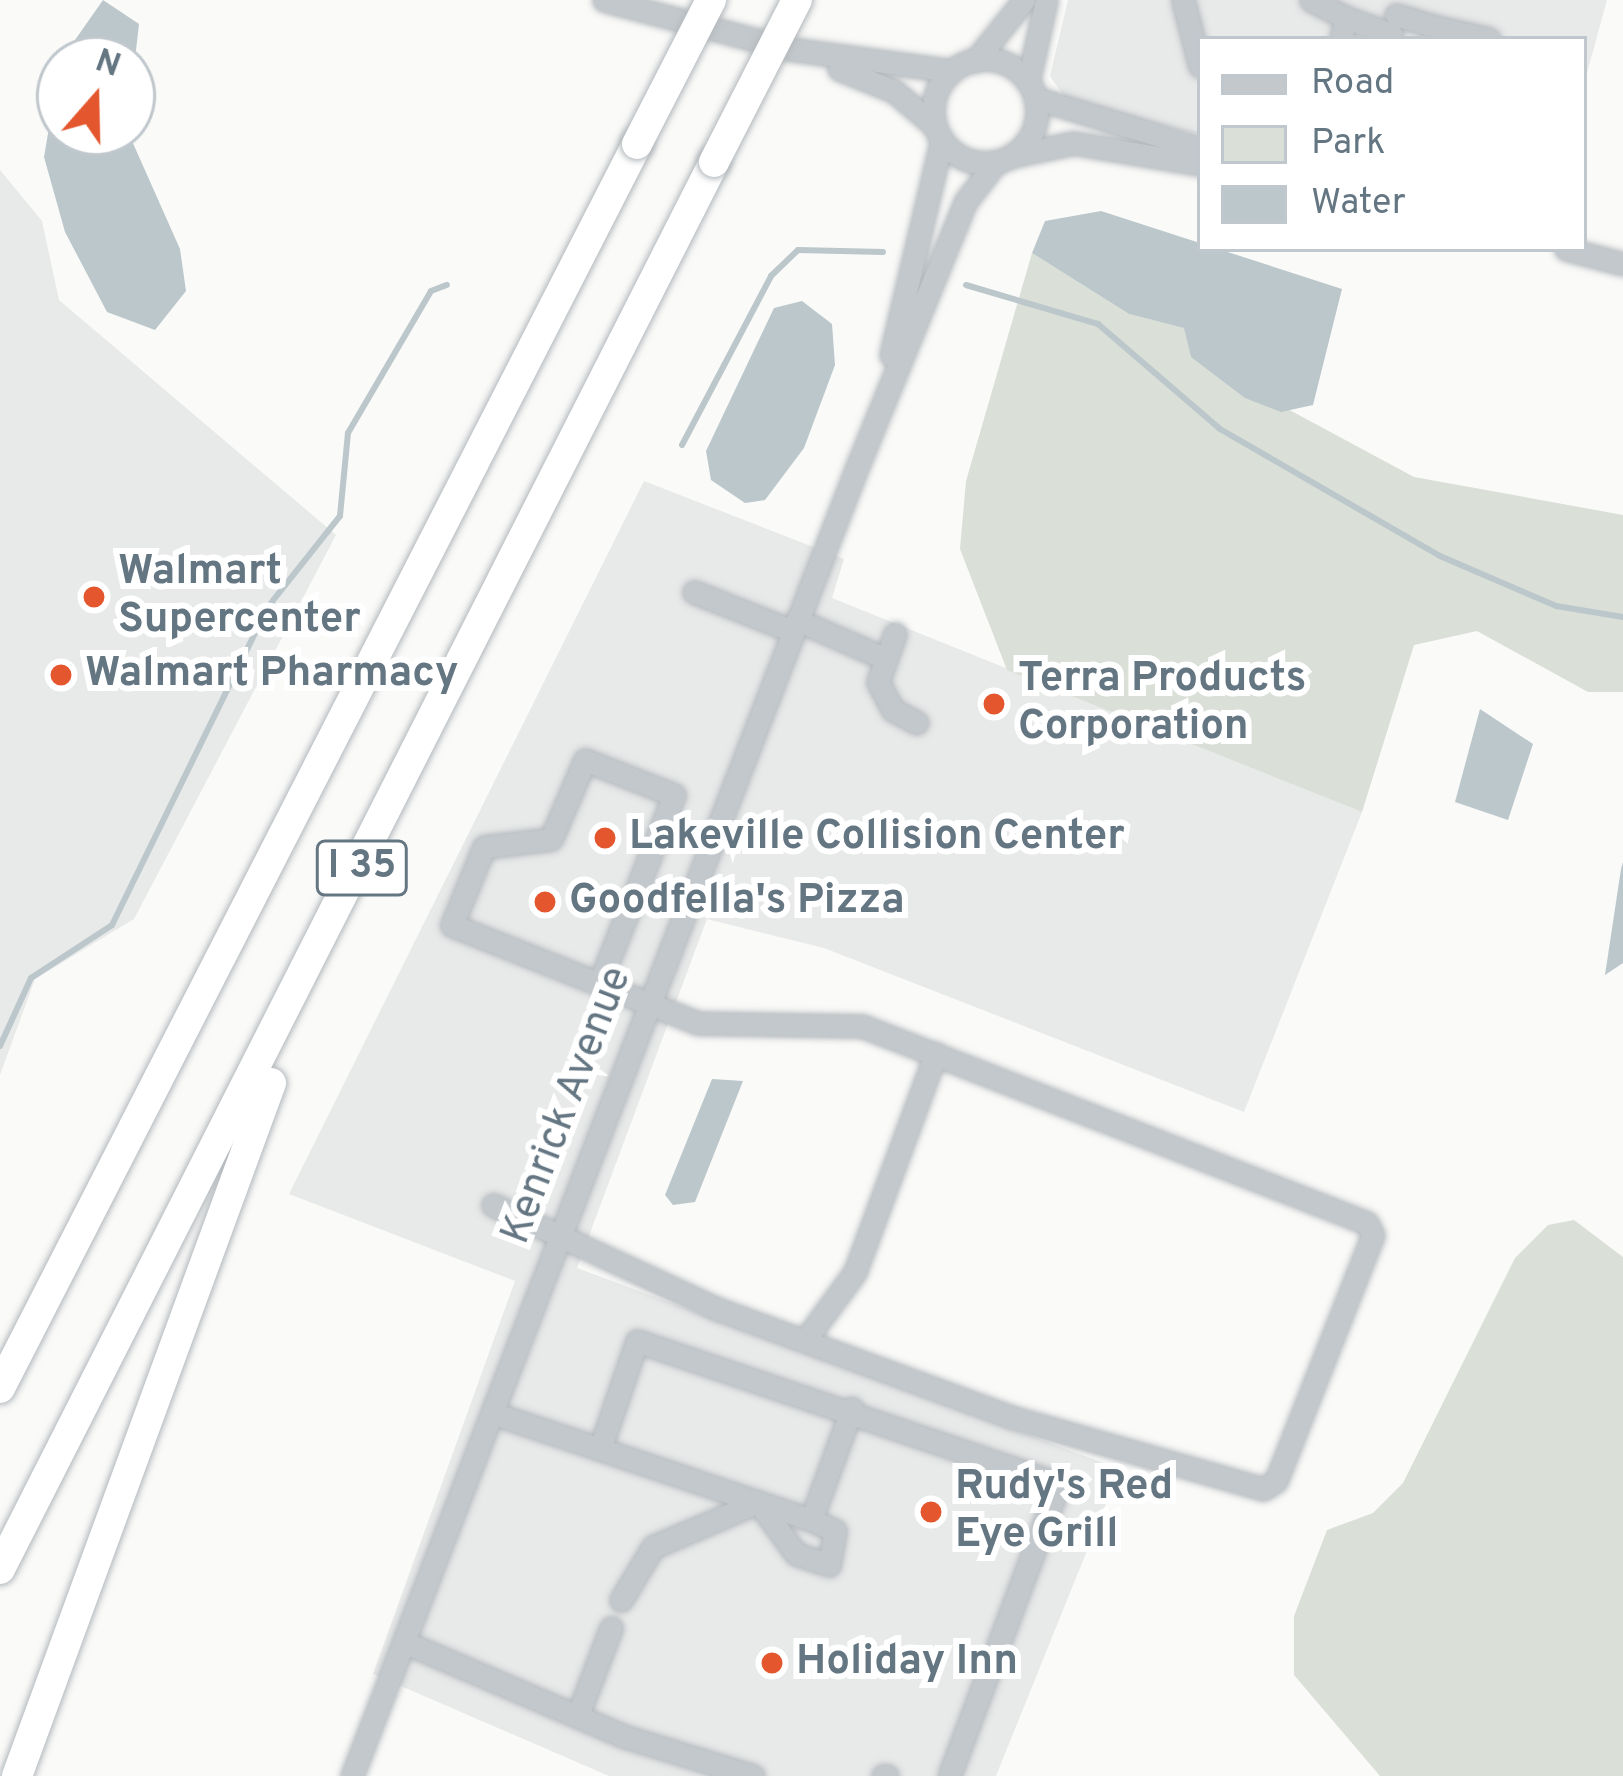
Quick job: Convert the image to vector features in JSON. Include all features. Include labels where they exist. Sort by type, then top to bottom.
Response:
[{"type":"highway","name":"I 35","points":[[0,1388],[711,0]]},
{"type":"highway","name":"I 35","points":[[0,1569],[331,931],[796,0]]},
{"type":"highway","points":[[17,1776],[331,931]]},
{"type":"street","points":[[604,0],[789,49],[894,91],[966,159],[1004,159],[1072,143],[1197,164]]},
{"type":"street","points":[[975,61],[1024,0]]},
{"type":"street","points":[[1004,159],[1032,135],[1032,90],[1046,0]]},
{"type":"street","points":[[1183,0],[1197,54]]},
{"type":"street","points":[[1311,0],[1344,29],[1394,22],[1435,33]]},
{"type":"street","points":[[789,49],[952,71],[975,61],[997,61],[1032,90],[1197,147]]},
{"type":"street","points":[[939,134],[935,97],[952,71]]},
{"type":"street","name":"Kenrick Avenue","points":[[858,465],[939,189],[939,134]]},
{"type":"street","name":"Kenrick Avenue","points":[[352,1776],[858,465],[966,201],[1004,159]]},
{"type":"street","points":[[1577,252],[1623,264]]},
{"type":"street","points":[[694,592],[886,658]]},
{"type":"street","points":[[895,634],[886,658],[882,694],[916,723]]},
{"type":"street","points":[[493,1205],[806,1339],[1012,1418],[1264,1490],[1276,1481],[1372,1235],[1367,1222],[862,1026],[698,1023],[452,926],[484,847],[551,839],[585,760],[674,795],[600,982]]},
{"type":"street","points":[[806,1339],[845,1292],[936,1053]]},
{"type":"street","points":[[600,1449],[637,1341],[852,1408],[1059,1484],[949,1776]]},
{"type":"street","points":[[811,1520],[852,1408]]},
{"type":"street","points":[[492,1413],[600,1449],[758,1502],[811,1520],[835,1531],[829,1565],[796,1554],[758,1502]]},
{"type":"street","points":[[622,1600],[653,1547],[758,1502]]},
{"type":"street","points":[[579,1712],[611,1628]]},
{"type":"street","points":[[404,1642],[753,1776]]},
{"type":"shaded area","points":[[1068,0],[1607,0],[1587,73],[1587,36],[1197,36],[1197,134],[1067,101],[1050,76]]},
{"type":"shaded area","points":[[0,170],[42,221],[59,300],[336,535],[134,919],[35,979],[0,1075]]},
{"type":"shaded area","points":[[644,481],[844,559],[832,598],[1362,812],[1244,1112],[824,948],[707,919],[577,1268],[1120,1469],[996,1776],[609,1776],[373,1674],[515,1281],[289,1194]]},
{"type":"green space","points":[[1032,253],[1129,314],[1185,328],[1191,357],[1414,477],[1623,515],[1623,692],[1588,692],[1477,631],[1414,645],[1362,812],[1007,670],[960,549],[966,481]]},
{"type":"green space","points":[[1574,1220],[1623,1257],[1623,1776],[1380,1776],[1294,1675],[1294,1616],[1327,1530],[1373,1513],[1403,1483],[1515,1258],[1548,1225]]},
{"type":"water","points":[[103,0],[139,24],[138,36],[78,36]]},
{"type":"water","points":[[139,156],[180,249],[186,291],[155,330],[107,312],[65,232],[44,157]]},
{"type":"water","points":[[1101,211],[1197,242],[1197,252],[1228,252],[1342,289],[1313,405],[1281,412],[1245,398],[1191,357],[1184,328],[1129,314],[1032,253],[1045,221]]},
{"type":"water","points":[[802,301],[832,324],[835,365],[804,448],[765,500],[745,503],[711,480],[706,451],[774,308]]},
{"type":"water","points":[[1480,709],[1533,744],[1508,820],[1455,802]]},
{"type":"water","points":[[1623,862],[1623,963],[1605,975],[1621,869]]},
{"type":"water","points":[[712,1079],[743,1081],[695,1202],[673,1205],[665,1195]]},
{"type":"waterway","points":[[682,445],[771,276],[798,250],[883,252]]},
{"type":"waterway","points":[[0,1046],[31,978],[112,925],[267,608],[340,516],[348,433],[431,291],[447,285]]},
{"type":"waterway","points":[[966,285],[1098,324],[1220,429],[1440,556],[1556,606],[1623,617]]},
{"type":"place","name":"Walmart Supercenter","points":[[94,597]]},
{"type":"place","name":"Walmart Pharmacy","points":[[61,675]]},
{"type":"place","name":"Terra Products Corporation","points":[[994,704]]},
{"type":"place","name":"Lakeville Collision Center","points":[[605,838]]},
{"type":"place","name":"Goodfella's Pizza","points":[[545,902]]},
{"type":"place","name":"Rudy's Red Eye Grill","points":[[931,1512]]},
{"type":"place","name":"Holiday Inn","points":[[772,1663]]}]
